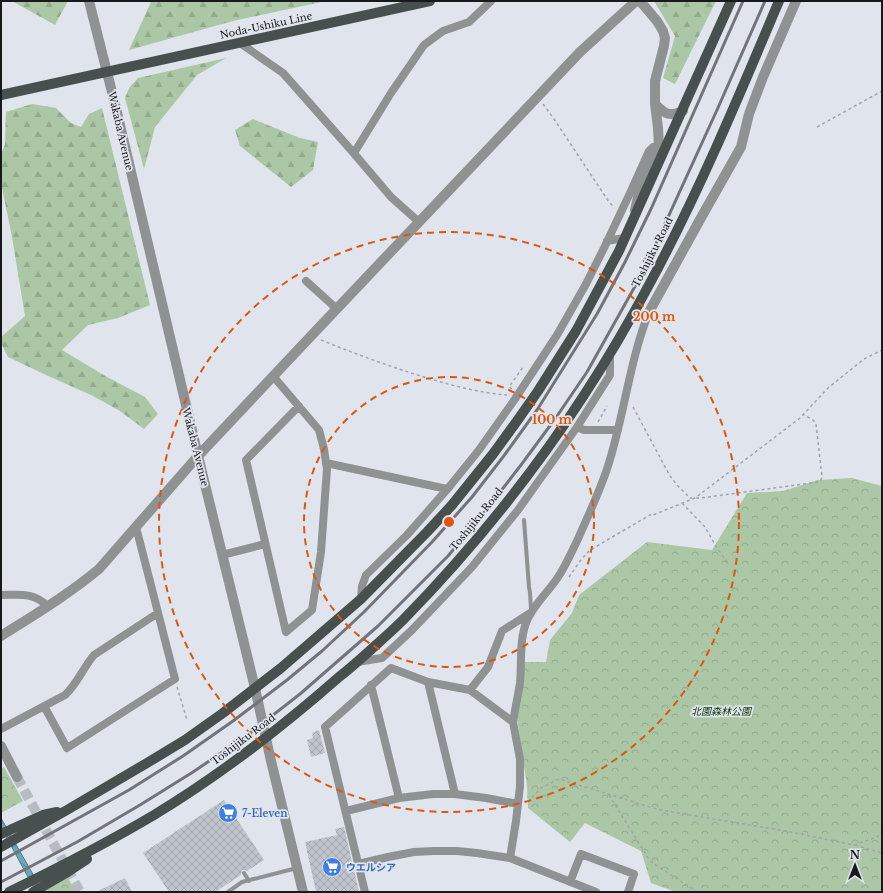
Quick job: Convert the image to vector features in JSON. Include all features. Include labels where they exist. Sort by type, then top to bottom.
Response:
[{"type":"main road","name":"Noda-Ushiku Line","points":[[1,95],[430,1]]},
{"type":"main road","points":[[1,847],[147,763],[185,740],[223,713],[300,653],[361,599],[452,505],[517,421],[576,331],[625,238],[663,147],[683,111],[731,1]]},
{"type":"main road","name":"Toshijiku Road","points":[[9,892],[62,866],[154,815],[217,774],[299,712],[357,662],[400,623],[446,574],[487,526],[534,465],[573,411],[610,353],[649,284],[678,228],[729,119],[779,1]]},
{"type":"main road","points":[[1,834],[43,815],[67,810]]},
{"type":"main road","points":[[33,892],[66,873],[154,815]]},
{"type":"street","name":"Wakaba Avenue","points":[[89,1],[303,892]]},
{"type":"street","points":[[354,153],[391,93],[424,45],[443,31],[469,22],[491,1]]},
{"type":"street","points":[[1,636],[85,581],[99,569],[198,456],[273,376],[580,52],[636,1]]},
{"type":"street","points":[[361,599],[362,586],[366,575],[407,535],[447,489],[479,450],[515,399],[561,328],[586,284],[621,213],[649,151],[653,147],[663,147],[654,104],[654,81],[665,38],[657,21],[640,1]]},
{"type":"street","points":[[470,690],[488,667],[502,631],[530,612],[561,574],[591,512],[607,470],[642,328],[649,312],[741,147],[749,114],[763,77],[796,1]]},
{"type":"street","points":[[240,43],[283,73],[391,197],[419,222]]},
{"type":"street","points":[[654,104],[668,114],[675,114],[683,111]]},
{"type":"street","points":[[607,241],[625,238]]},
{"type":"street","points":[[306,281],[337,309]]},
{"type":"street","points":[[357,662],[382,658],[412,630],[472,567],[518,510],[577,427],[610,375],[610,353]]},
{"type":"street","points":[[273,376],[298,406],[318,430],[324,449],[327,469],[321,552],[312,610],[286,632],[246,460],[298,406]]},
{"type":"street","points":[[577,427],[584,430],[618,430]]},
{"type":"street","points":[[326,463],[447,489]]},
{"type":"street","points":[[44,706],[67,748],[175,679],[136,527]]},
{"type":"street","points":[[222,555],[266,544]]},
{"type":"street","points":[[1,595],[29,595],[42,601],[48,606]]},
{"type":"street","points":[[510,858],[516,821],[522,804],[520,759],[513,722],[520,683],[522,638],[530,612]]},
{"type":"street","points":[[1,729],[65,695],[71,689],[94,655],[158,613]]},
{"type":"street","points":[[365,892],[325,727],[391,668],[428,682],[470,690],[513,722]]},
{"type":"street","points":[[428,682],[455,794]]},
{"type":"street","points":[[372,685],[399,798]]},
{"type":"street","points":[[1,746],[17,776]]},
{"type":"street","points":[[346,811],[399,798],[433,794],[455,794],[522,804]]},
{"type":"street","points":[[358,864],[414,852],[433,850],[457,851],[510,858],[596,892]]},
{"type":"street","points":[[570,882],[581,854],[634,874],[628,892]]},
{"type":"lane","points":[[524,520],[530,612]]},
{"type":"lane","points":[[228,892],[242,882],[297,868]]},
{"type":"lane","points":[[244,873],[249,881]]},
{"type":"path","points":[[817,127],[882,91]]},
{"type":"path","points":[[538,96],[609,202],[621,213]]},
{"type":"path","points":[[311,336],[349,352],[413,373],[462,388],[510,396],[515,399]]},
{"type":"path","points":[[567,579],[589,551],[652,514],[654,515],[694,498],[779,435],[803,415],[828,388],[864,359],[882,350]]},
{"type":"path","points":[[509,387],[523,366]]},
{"type":"path","points":[[625,401],[631,404],[670,476],[690,498],[702,498],[818,482],[821,480],[822,477],[816,424],[813,420],[803,415]]},
{"type":"path","points":[[597,425],[607,406]]},
{"type":"path","points":[[682,503],[705,527],[728,563]]},
{"type":"path","points":[[175,679],[186,720]]},
{"type":"path","points":[[522,804],[541,788],[559,779],[660,810],[786,831],[854,845],[882,853]]},
{"type":"path","points":[[609,794],[650,861],[697,892]]},
{"type":"path","points":[[854,845],[877,837],[882,831]]},
{"type":"green space","points":[[12,1],[68,1],[55,25]]},
{"type":"green space","points":[[150,1],[326,1],[233,21],[129,50],[151,2]]},
{"type":"green space","points":[[654,1],[716,1],[675,84],[663,78],[675,36]]},
{"type":"green space","points":[[226,58],[197,75],[155,127],[144,169],[125,98],[129,88],[138,78]]},
{"type":"green space","points":[[32,104],[56,108],[71,123],[81,127],[89,114],[102,108],[150,305],[118,318],[88,325],[62,350],[107,377],[145,397],[158,414],[144,429],[120,411],[91,395],[8,357],[1,343],[1,337],[25,316],[12,237],[1,183],[2,152],[5,144],[6,112]]},
{"type":"green space","points":[[253,119],[300,138],[318,142],[313,170],[291,187],[240,146],[235,130]]},
{"type":"green space","name":"北園森林公園","points":[[852,478],[882,486],[882,892],[676,892],[651,883],[641,851],[585,823],[570,842],[528,808],[527,786],[517,718],[525,662],[546,662],[550,640],[572,613],[579,595],[647,542],[712,550],[747,493],[783,491],[818,480]]},
{"type":"green space","points":[[4,767],[23,801],[1,813],[1,769]]},
{"type":"green space","points":[[66,873],[75,892],[43,892]]},
{"type":"water","points":[[1,818],[43,892],[36,892],[1,827]]},
{"type":"building","points":[[319,730],[325,753],[311,757],[307,740],[313,738],[312,733]]},
{"type":"building","points":[[224,800],[264,860],[247,871],[242,870],[241,875],[215,892],[169,892],[143,853]]},
{"type":"building","name":"ウエルシア","points":[[344,827],[359,892],[316,892],[305,842],[337,835],[335,829]]},
{"type":"building","points":[[125,878],[132,892],[96,892]]},
{"type":"tunnel","points":[[17,777],[80,892]]},
{"type":"railway","points":[[1,861],[129,790],[183,756],[233,721],[287,680],[322,651],[364,612],[432,542],[472,497],[537,410],[597,314],[651,209],[743,1]]},
{"type":"railway","points":[[1,882],[77,842],[140,805],[193,772],[246,736],[300,694],[378,626],[448,556],[521,465],[587,372],[643,272],[765,1]]},
{"type":"place","name":"7-Eleven","points":[[228,813]]},
{"type":"place","name":"ウエルシア","points":[[332,867]]}]
